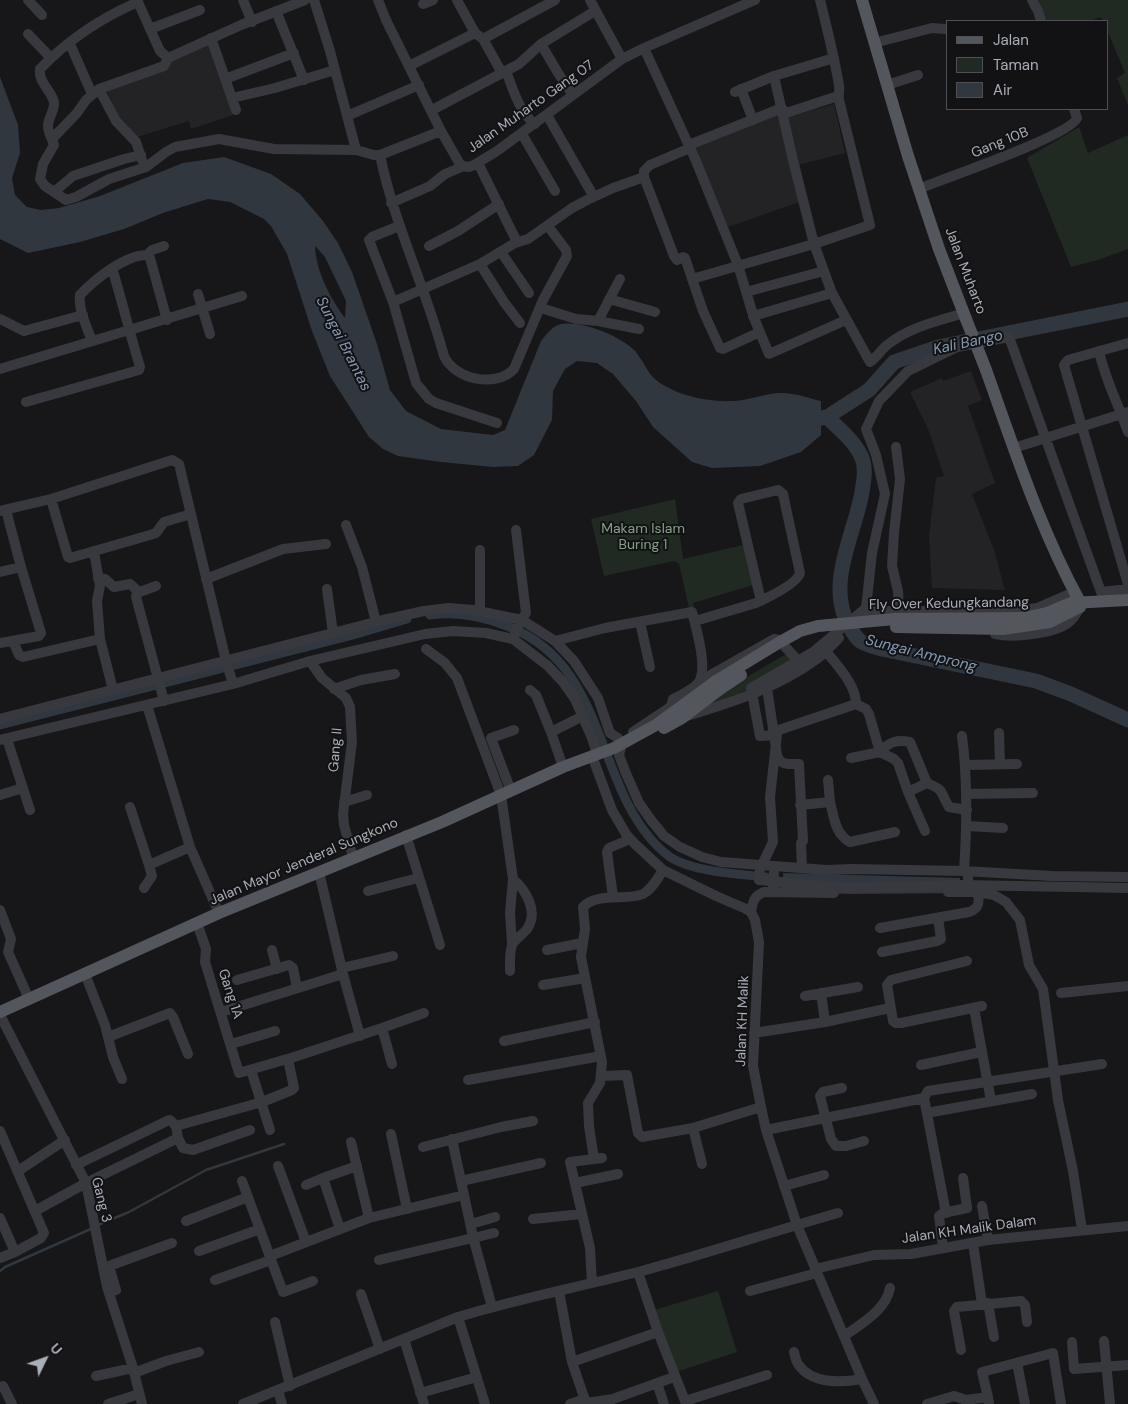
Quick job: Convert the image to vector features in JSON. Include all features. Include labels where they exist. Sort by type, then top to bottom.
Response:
[{"type":"main road","name":"Jalan Muharto","points":[[862,0],[919,189],[1014,448],[1075,599]]},
{"type":"main road","name":"Fly Over Kedungkandang","points":[[717,687],[780,642],[800,631],[818,626],[887,619],[1048,617],[1075,599],[1128,600]]},
{"type":"main road","name":"Jalan Mayor Jenderal Sungkono","points":[[0,1014],[197,923],[406,835],[442,822],[563,767],[618,746],[640,740],[682,718],[717,687]]},
{"type":"main road","name":"Jalan Mayor Jenderal Sungkono","points":[[618,746],[717,687]]},
{"type":"street","points":[[28,0],[42,16]]},
{"type":"street","points":[[243,0],[252,22]]},
{"type":"street","points":[[314,0],[356,150]]},
{"type":"street","name":"Jalan Muharto Gang 07","points":[[378,0],[441,131],[461,166],[469,167],[522,134],[622,59],[749,1]]},
{"type":"street","points":[[457,0],[504,72],[518,101],[530,120],[535,124]]},
{"type":"street","points":[[409,66],[555,0]]},
{"type":"street","points":[[590,0],[622,59]]},
{"type":"street","points":[[692,279],[814,244],[870,224],[838,96],[840,91],[834,58],[820,0]]},
{"type":"street","points":[[1032,0],[1041,20]]},
{"type":"street","points":[[168,58],[160,51],[138,1],[87,28],[40,69],[40,74],[54,103],[48,125],[49,134],[54,145],[43,164],[40,177],[43,184],[64,199],[69,200],[109,179],[144,168],[175,148],[220,139],[287,150],[356,150],[380,155],[441,131]]},
{"type":"street","points":[[52,139],[96,92],[164,66],[168,58],[299,1]]},
{"type":"street","points":[[150,30],[200,10]]},
{"type":"street","points":[[276,11],[304,80]]},
{"type":"street","points":[[432,110],[524,60],[541,44],[595,11]]},
{"type":"street","points":[[874,43],[932,28],[944,29]]},
{"type":"street","points":[[28,34],[51,58]]},
{"type":"street","points":[[211,38],[236,110]]},
{"type":"street","points":[[70,44],[96,92],[116,121],[136,142],[144,168]]},
{"type":"street","points":[[541,44],[574,95]]},
{"type":"street","points":[[644,48],[689,147],[738,265],[768,354],[846,320]]},
{"type":"street","points":[[225,79],[294,53]]},
{"type":"street","points":[[753,120],[738,91],[774,76],[834,58]]},
{"type":"street","points":[[232,98],[304,80],[335,70]]},
{"type":"street","points":[[887,85],[918,75]]},
{"type":"street","points":[[774,76],[814,244],[832,293],[870,362],[887,345],[902,335],[921,326],[965,316]]},
{"type":"street","points":[[347,116],[419,86]]},
{"type":"street","points":[[760,332],[723,349],[720,348],[702,311],[684,258],[677,260],[674,256],[644,177],[644,171],[650,165],[753,120],[838,96]]},
{"type":"street","name":"Gang 10B","points":[[919,189],[1032,145],[1071,126],[1077,118],[1074,110]]},
{"type":"street","points":[[548,115],[594,197]]},
{"type":"street","points":[[522,134],[555,191]]},
{"type":"street","points":[[54,192],[73,176],[141,155]]},
{"type":"street","points":[[380,155],[391,203],[424,290],[448,365],[460,373],[480,379],[501,378],[514,369],[552,281],[568,254],[548,226]]},
{"type":"street","points":[[478,162],[517,242]]},
{"type":"street","points":[[391,203],[430,186],[445,174],[464,166]]},
{"type":"street","points":[[393,302],[480,264],[517,242],[528,239],[572,208],[644,177]]},
{"type":"street","points":[[429,246],[499,204]]},
{"type":"street","points":[[399,226],[369,240],[393,302],[416,382],[436,404],[496,422]]},
{"type":"street","points":[[92,341],[83,316],[79,300],[80,295],[112,268],[126,261],[147,255],[152,250],[164,246]]},
{"type":"street","points":[[501,252],[529,293]]},
{"type":"street","points":[[147,255],[150,258],[167,320]]},
{"type":"street","points":[[480,264],[520,323]]},
{"type":"street","points":[[26,402],[137,372],[140,367],[112,268]]},
{"type":"street","points":[[746,292],[824,272]]},
{"type":"street","points":[[598,321],[620,279]]},
{"type":"street","points":[[754,316],[832,293]]},
{"type":"street","points":[[198,294],[210,334]]},
{"type":"street","points":[[0,369],[242,296]]},
{"type":"street","points":[[609,299],[655,312]]},
{"type":"street","points":[[541,308],[576,319],[639,329]]},
{"type":"street","points":[[0,319],[24,330],[83,316]]},
{"type":"street","points":[[1128,589],[1101,592],[1009,337],[958,347],[908,371],[879,401],[866,429],[876,455],[886,494],[872,553],[866,608],[813,652],[751,688],[760,736],[777,735],[770,797],[772,842],[760,869],[759,880],[848,888],[962,885],[1128,888]]},
{"type":"street","points":[[1128,343],[1068,360],[1064,365],[1128,584]]},
{"type":"street","points":[[1099,351],[1107,380],[1118,407],[1125,413],[1128,432]]},
{"type":"street","points":[[1014,448],[1125,413]]},
{"type":"street","points":[[896,447],[900,479],[892,566],[898,591],[899,610]]},
{"type":"street","points":[[0,643],[40,636],[41,633],[3,510],[51,499],[172,460],[181,466],[206,579],[233,682]]},
{"type":"street","points":[[694,621],[761,601],[799,577],[800,573],[783,494],[778,490],[741,499],[738,503],[761,601]]},
{"type":"street","points":[[51,499],[68,558],[156,533],[164,522],[191,514]]},
{"type":"street","points":[[346,525],[362,567],[376,622]]},
{"type":"street","points":[[514,638],[526,613],[526,600],[516,530]]},
{"type":"street","points":[[206,579],[283,549],[326,544]]},
{"type":"street","points":[[480,550],[480,611]]},
{"type":"street","points":[[94,552],[100,586],[97,601],[100,639],[113,690]]},
{"type":"street","points":[[0,572],[21,567]]},
{"type":"street","points":[[98,578],[105,579],[114,587],[130,584],[139,592]]},
{"type":"street","points":[[156,586],[139,592],[136,594],[136,597],[163,699]]},
{"type":"street","points":[[327,589],[334,633]]},
{"type":"street","points":[[682,718],[736,701],[784,680],[804,667],[872,611],[1018,610],[1037,608],[1075,599],[1071,621],[1060,627],[1040,633],[996,635],[984,626],[975,611]]},
{"type":"street","points":[[0,716],[227,664],[334,633],[424,611],[449,608],[480,611],[521,621],[555,641],[574,661],[598,698],[610,733],[618,738],[619,754],[634,791],[650,820],[664,836],[680,847],[702,857],[720,862],[751,866],[757,864],[774,869],[852,869],[1128,878]]},
{"type":"street","points":[[555,641],[605,628],[692,612],[702,657],[701,676],[698,684],[672,699],[671,706]]},
{"type":"street","points":[[640,622],[650,667]]},
{"type":"street","points":[[30,810],[3,740],[147,705],[163,699],[233,682],[310,660],[425,634],[453,631],[486,633],[514,638],[563,682],[575,699],[596,754],[612,810],[630,839],[663,870],[750,912],[757,895],[773,890],[874,893],[972,891],[994,895],[1006,902],[1020,920],[1029,965],[1043,989],[1058,1100],[1073,1171],[1082,1230]]},
{"type":"street","points":[[13,641],[18,655],[23,657],[100,639]]},
{"type":"street","points":[[618,746],[634,731],[703,686],[708,677],[714,672],[770,640],[779,640],[804,667]]},
{"type":"street","points":[[828,648],[852,688],[856,704]]},
{"type":"street","points":[[426,649],[445,663],[457,678],[506,793]]},
{"type":"street","name":"Gang II","points":[[310,660],[322,678],[354,707],[352,742],[344,802],[344,825],[353,857]]},
{"type":"street","points":[[334,689],[361,680],[395,674]]},
{"type":"street","points":[[767,688],[777,755],[783,764],[799,764],[803,841],[801,843],[802,868]]},
{"type":"street","points":[[530,690],[536,695],[563,767]]},
{"type":"street","points":[[773,732],[856,704],[866,710],[869,714],[880,752],[898,763],[925,831]]},
{"type":"street","points":[[147,705],[190,847],[220,914]]},
{"type":"street","points":[[551,732],[583,716]]},
{"type":"street","points":[[510,971],[512,944],[510,913],[514,879],[510,865],[506,793],[491,738],[514,730]]},
{"type":"street","points":[[999,733],[1000,764]]},
{"type":"street","points":[[880,928],[974,910],[979,904],[972,891],[967,873],[966,765],[962,736]]},
{"type":"street","points":[[851,758],[880,752],[889,743],[899,740],[910,742],[927,783],[939,788],[943,792],[949,807],[967,810]]},
{"type":"street","points":[[966,765],[1017,764]]},
{"type":"street","points":[[828,780],[830,802],[839,832],[844,839],[850,842],[895,832]]},
{"type":"street","points":[[908,792],[927,783]]},
{"type":"street","points":[[0,795],[23,788]]},
{"type":"street","points":[[966,794],[1033,793]]},
{"type":"street","points":[[344,802],[367,795]]},
{"type":"street","points":[[800,805],[830,802]]},
{"type":"street","points":[[130,807],[152,876],[144,888]]},
{"type":"street","points":[[968,826],[1003,828]]},
{"type":"street","points":[[406,835],[440,946]]},
{"type":"street","points":[[613,897],[607,852],[611,847],[630,839]]},
{"type":"street","points":[[150,865],[190,847]]},
{"type":"street","points":[[773,890],[774,869]]},
{"type":"street","points":[[592,1282],[590,1248],[570,1162],[598,1159],[589,1126],[588,1103],[602,1076],[601,1056],[581,957],[585,930],[583,907],[588,903],[613,897],[636,896],[646,892],[663,870]]},
{"type":"street","points":[[319,872],[342,971],[360,1036]]},
{"type":"street","points":[[368,891],[418,878]]},
{"type":"street","points":[[512,944],[527,928],[531,911],[526,894],[514,879]]},
{"type":"street","points":[[0,910],[11,939],[8,951],[29,999]]},
{"type":"street","name":"Jalan KH Malik","points":[[750,912],[758,931],[759,942],[754,1066],[766,1130],[797,1225],[874,1404]]},
{"type":"street","points":[[882,952],[941,939],[942,935],[938,918]]},
{"type":"street","name":"Gang 1A","points":[[197,923],[206,949],[205,962],[239,1073],[251,1070]]},
{"type":"street","points":[[547,950],[582,943]]},
{"type":"street","points":[[272,950],[277,969]]},
{"type":"street","points":[[221,1012],[297,988],[342,971],[393,956]]},
{"type":"street","points":[[967,961],[891,980],[887,985],[890,1008],[893,1021],[896,1023],[978,1007],[981,1052],[991,1101]]},
{"type":"street","points":[[237,980],[290,965],[297,988]]},
{"type":"street","points":[[85,974],[122,1080]]},
{"type":"street","points":[[543,985],[585,978]]},
{"type":"street","points":[[1061,993],[1128,986]]},
{"type":"street","points":[[805,996],[858,987]]},
{"type":"street","points":[[821,993],[825,1022]]},
{"type":"street","points":[[754,1033],[825,1022],[890,1008]]},
{"type":"street","points":[[270,1130],[251,1070],[360,1036],[424,1013]]},
{"type":"street","name":"Gang 3","points":[[0,1014],[86,1183],[96,1237],[110,1293],[134,1371],[140,1399]]},
{"type":"street","points":[[108,1037],[170,1014],[173,1017],[188,1054]]},
{"type":"street","points":[[504,1041],[595,1022]]},
{"type":"street","points":[[382,1028],[392,1064]]},
{"type":"street","points":[[231,1044],[275,1031]]},
{"type":"street","points":[[921,1065],[981,1052]]},
{"type":"street","points":[[468,1080],[601,1056]]},
{"type":"street","points":[[176,1126],[262,1102],[293,1089],[287,1059]]},
{"type":"street","points":[[946,1213],[924,1098],[925,1093],[932,1090],[1102,1064]]},
{"type":"street","points":[[602,1076],[628,1075],[640,1137],[693,1128],[761,1107]]},
{"type":"street","points":[[842,1088],[821,1094],[831,1140],[836,1146],[846,1146],[864,1140]]},
{"type":"street","points":[[932,1112],[1032,1094]]},
{"type":"street","points":[[766,1130],[924,1098]]},
{"type":"street","points":[[76,1165],[170,1120],[176,1126],[178,1138],[183,1148],[194,1150],[250,1130]]},
{"type":"street","points":[[423,1147],[533,1121]]},
{"type":"street","points":[[693,1128],[702,1164]]},
{"type":"street","points":[[0,1131],[44,1233],[43,1236],[15,1252],[0,1258]]},
{"type":"street","points":[[391,1134],[407,1209]]},
{"type":"street","points":[[35,1211],[86,1183],[178,1138]]},
{"type":"street","points":[[452,1139],[473,1237],[492,1307]]},
{"type":"street","points":[[18,1171],[65,1140]]},
{"type":"street","points":[[351,1142],[369,1218]]},
{"type":"street","points":[[461,1181],[541,1163]]},
{"type":"street","points":[[278,1166],[306,1242]]},
{"type":"street","points":[[306,1185],[357,1166]]},
{"type":"street","points":[[575,1183],[618,1174]]},
{"type":"street","points":[[784,1186],[824,1175]]},
{"type":"street","points":[[323,1178],[340,1229]]},
{"type":"street","points":[[943,1248],[939,1216],[966,1208],[963,1178]]},
{"type":"street","points":[[242,1181],[283,1292],[313,1282]]},
{"type":"street","points":[[214,1280],[369,1218],[464,1195]]},
{"type":"street","points":[[186,1221],[248,1197]]},
{"type":"street","points":[[982,1206],[988,1240]]},
{"type":"street","points":[[243,1404],[458,1317],[638,1272],[838,1213]]},
{"type":"street","points":[[533,1219],[582,1214]]},
{"type":"street","points":[[471,1224],[496,1217]]},
{"type":"street","points":[[0,1218],[15,1252]]},
{"type":"street","name":"Jalan KH Malik Dalam","points":[[750,1291],[874,1254],[911,1254],[988,1240],[1128,1226]]},
{"type":"street","points":[[200,1251],[260,1230]]},
{"type":"street","points":[[379,1260],[494,1233]]},
{"type":"street","points":[[110,1293],[116,1290],[110,1265],[172,1243]]},
{"type":"street","points":[[973,1243],[985,1304],[994,1337]]},
{"type":"street","points":[[638,1272],[674,1377],[687,1402],[767,1375]]},
{"type":"street","points":[[844,1336],[872,1315],[889,1294],[890,1288]]},
{"type":"street","points":[[559,1291],[572,1362],[585,1402]]},
{"type":"street","points":[[361,1294],[380,1348]]},
{"type":"street","points":[[961,1350],[955,1309],[957,1307],[1021,1301],[1025,1305],[1027,1322]]},
{"type":"street","points":[[458,1317],[485,1404]]},
{"type":"street","points":[[275,1322],[290,1386]]},
{"type":"street","points":[[572,1362],[658,1332]]},
{"type":"street","points":[[404,1339],[424,1404]]},
{"type":"street","points":[[1104,1341],[1110,1404]]},
{"type":"street","points":[[1072,1342],[1074,1370],[1128,1365]]},
{"type":"street","points":[[96,1376],[134,1371],[199,1352]]},
{"type":"street","points":[[794,1352],[798,1364],[816,1378],[842,1382],[862,1379]]},
{"type":"street","points":[[927,1404],[954,1396],[966,1400],[988,1400],[982,1372],[1053,1353],[1061,1404]]},
{"type":"street","points":[[1017,1362],[1025,1404]]},
{"type":"street","points":[[420,1393],[477,1376]]},
{"type":"street","points":[[570,1404],[614,1401],[674,1377]]},
{"type":"street","points":[[657,1383],[664,1404]]},
{"type":"street","points":[[3,1386],[12,1404]]},
{"type":"street","points":[[278,1390],[282,1404]]},
{"type":"street","points":[[108,1404],[140,1399]]},
{"type":"shaded area","points":[[209,43],[227,91],[233,115],[191,129],[189,121],[134,138],[120,125],[106,88]]},
{"type":"shaded area","points":[[834,104],[845,153],[798,165],[786,118]]},
{"type":"shaded area","points":[[777,110],[802,201],[728,227],[692,145]]},
{"type":"shaded area","points":[[971,371],[982,400],[968,406],[995,483],[972,494],[994,550],[1005,590],[932,588],[929,536],[936,478],[944,476],[928,429],[910,392],[942,378],[943,381]]},
{"type":"green space","points":[[1035,0],[1128,0],[1128,105],[1117,78],[1125,73],[1108,32],[1108,20],[1102,20],[1100,17],[1092,20],[1045,20]]},
{"type":"green space","points":[[1079,127],[1088,153],[1128,135],[1128,249],[1071,267],[1027,158]]},
{"type":"green space","name":"Makam Islam Buring 1","points":[[675,499],[683,559],[743,545],[753,585],[693,603],[694,607],[689,608],[679,564],[674,561],[604,576],[591,519]]},
{"type":"green space","points":[[788,653],[792,659],[767,681],[708,707],[706,704],[738,682]]},
{"type":"green space","points":[[718,1291],[737,1352],[676,1372],[654,1310]]},
{"type":"water","name":"Sungai Brantas","points":[[0,77],[18,125],[20,153],[12,178],[15,195],[27,207],[41,210],[59,208],[100,196],[183,163],[224,157],[271,174],[300,194],[323,221],[338,243],[352,272],[377,344],[390,390],[406,411],[441,429],[493,435],[505,430],[541,341],[555,327],[570,323],[601,330],[629,345],[655,379],[683,394],[708,400],[726,401],[784,393],[821,401],[821,435],[801,452],[760,466],[712,468],[692,462],[653,427],[636,401],[613,374],[597,363],[577,361],[565,369],[553,391],[552,420],[534,455],[518,466],[493,467],[398,456],[383,449],[369,437],[330,376],[312,331],[287,254],[271,226],[264,219],[230,202],[208,199],[163,213],[124,229],[80,242],[28,253],[0,239]],"holes":[[[315,246],[325,257],[346,301],[345,318],[325,284],[318,265]]]},
{"type":"water","points":[[783,873],[960,878],[960,893],[852,894],[784,892]]},
{"type":"waterway","name":"Kali Bango","points":[[802,421],[827,417],[869,390],[894,362],[938,347],[1128,309]]},
{"type":"waterway","name":"Sungai Amprong","points":[[827,417],[855,446],[864,466],[864,479],[859,508],[844,557],[840,590],[847,622],[858,639],[865,644],[882,649],[1036,681],[1071,694],[1128,720]]},
{"type":"waterway","points":[[430,615],[460,614],[479,617],[507,626],[533,639],[553,655],[569,674],[593,719],[627,803],[642,828],[655,844],[670,857],[691,866],[716,872],[766,877]]},
{"type":"waterway","points":[[0,725],[353,635],[407,619]]},
{"type":"waterway","points":[[98,1225],[129,1212],[206,1170],[284,1144]]},
{"type":"waterway","points":[[0,1271],[5,1267],[93,1228]]}]
